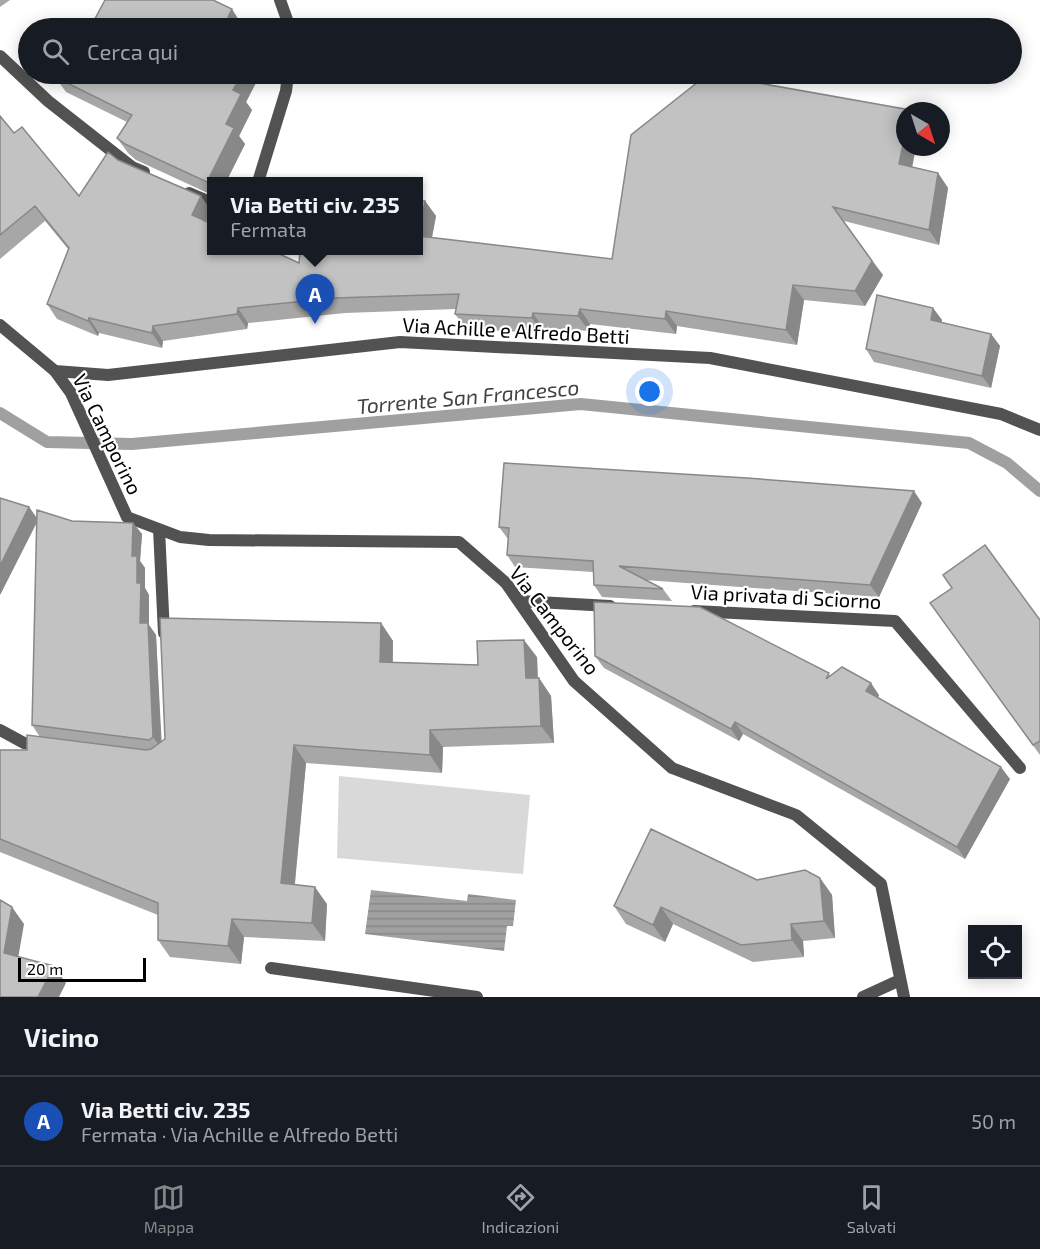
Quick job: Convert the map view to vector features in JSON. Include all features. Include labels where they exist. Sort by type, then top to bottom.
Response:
[{"type":"street","points":[[280,0],[286,18]]},
{"type":"street","points":[[0,56],[18,72]]},
{"type":"street","points":[[31,84],[57,108],[132,167],[153,176]]},
{"type":"street","points":[[260,177],[287,84]]},
{"type":"street","points":[[173,186],[207,201]]},
{"type":"street","points":[[0,324],[55,371]]},
{"type":"street","name":"Via Achille e Alfredo Betti","points":[[55,371],[108,375],[400,342],[710,358],[1001,414],[1040,430]]},
{"type":"street","name":"Via Camporino","points":[[55,371],[71,393],[127,517],[180,537],[209,540],[459,542],[506,583],[574,681],[672,768],[796,815],[881,884],[904,997]]},
{"type":"street","points":[[159,529],[165,647]]},
{"type":"street","points":[[519,601],[628,607]]},
{"type":"street","name":"Via privata di Sciorno","points":[[686,610],[895,621],[1020,768]]},
{"type":"street","points":[[0,730],[24,743],[58,748]]},
{"type":"street","points":[[271,968],[477,997]]},
{"type":"street","points":[[863,997],[900,980]]},
{"type":"shaded area","points":[[339,776],[530,795],[523,874],[337,858]]},
{"type":"shaded area","points":[[371,890],[467,901],[468,894],[516,900],[513,926],[507,926],[504,951],[365,934]]},
{"type":"building","points":[[105,0],[213,0],[232,9],[228,17],[230,18],[95,18]]},
{"type":"building","points":[[69,84],[236,84],[233,90],[241,94],[226,124],[234,128],[210,177],[207,177],[207,182],[125,144],[117,138],[132,115]]},
{"type":"building","points":[[695,84],[764,84],[896,108],[896,156],[901,156],[899,164],[938,173],[929,230],[833,207],[872,261],[855,291],[793,285],[786,330],[666,311],[665,319],[580,309],[578,316],[533,313],[532,318],[455,314],[459,294],[334,298],[238,308],[237,314],[153,326],[152,333],[89,318],[88,321],[47,304],[69,248],[35,206],[0,235],[0,116],[14,133],[22,127],[79,196],[108,152],[118,160],[201,196],[192,215],[207,222],[207,255],[282,255],[299,263],[300,255],[423,255],[423,236],[612,259],[631,135]]},
{"type":"building","points":[[877,295],[933,308],[931,320],[991,334],[982,376],[866,349]]},
{"type":"building","points":[[504,463],[914,491],[870,585],[619,566],[663,589],[594,585],[593,561],[507,555],[509,528],[499,527]]},
{"type":"building","points":[[0,498],[29,507],[0,566]]},
{"type":"building","points":[[37,510],[72,521],[133,523],[132,556],[137,556],[137,583],[141,583],[140,623],[148,623],[153,737],[149,740],[32,725]]},
{"type":"building","points":[[985,545],[1040,620],[1040,741],[1033,745],[930,603],[952,588],[943,575]]},
{"type":"building","points":[[594,602],[700,607],[829,673],[826,679],[842,667],[871,683],[866,691],[1001,767],[957,847],[735,722],[731,729],[595,656]]},
{"type":"building","points":[[160,618],[381,623],[380,662],[478,665],[477,641],[524,640],[526,678],[539,678],[541,726],[430,730],[430,755],[294,745],[281,883],[315,887],[312,923],[232,919],[228,946],[158,940],[158,903],[0,839],[0,750],[27,750],[27,735],[146,750],[165,739]]},
{"type":"building","points":[[651,829],[757,880],[805,870],[820,878],[824,921],[791,924],[792,940],[741,945],[661,907],[653,925],[614,906]]},
{"type":"building","points":[[0,900],[12,907],[4,953],[54,966],[38,997],[0,997]]},
{"type":"waterway","name":"Torrente San Francesco","points":[[0,413],[47,442],[132,444],[581,404],[969,443],[1007,463],[1040,491]]},
{"type":"place","name":"Via Betti civ. 235","points":[[315,324]]}]
